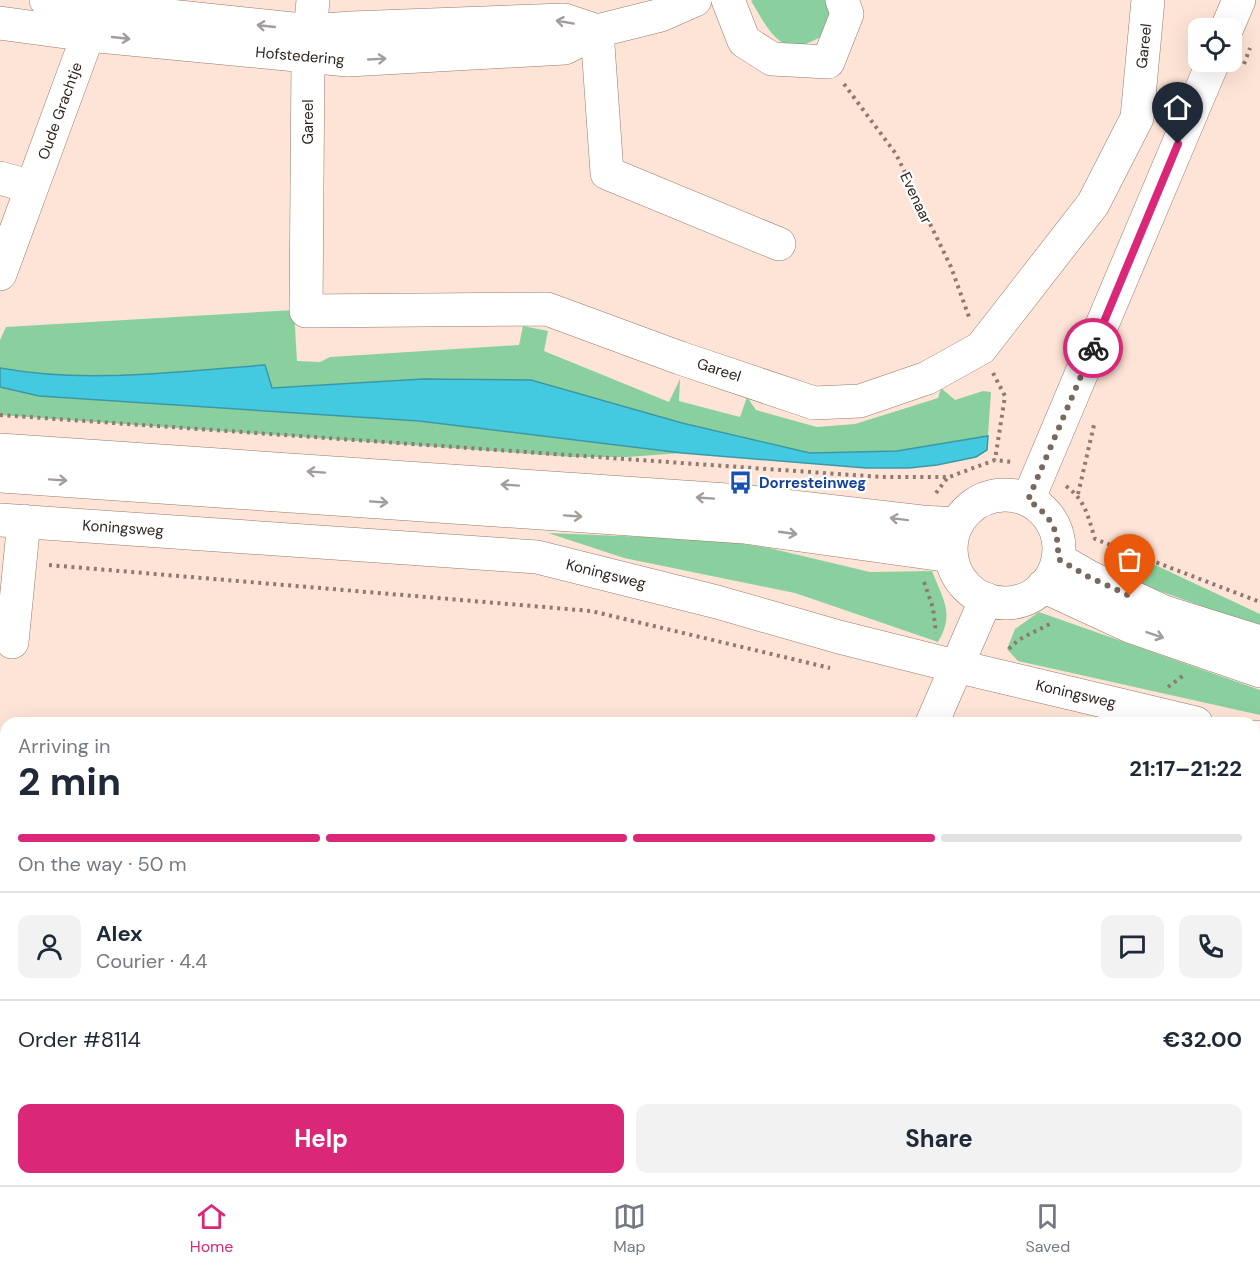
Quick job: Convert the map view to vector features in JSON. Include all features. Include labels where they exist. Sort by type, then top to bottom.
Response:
[{"type":"street","name":"Hofstedering","points":[[60,2],[311,30],[348,60],[565,48],[597,31],[661,15],[695,0]]},
{"type":"street","points":[[728,0],[744,41],[772,59],[828,62],[847,14],[842,0]]},
{"type":"street","name":"Gareel","points":[[311,30],[306,311],[547,309],[680,358],[814,403],[860,401],[927,378],[981,348],[1093,204],[1137,118],[1148,0]]},
{"type":"street","points":[[1231,18],[1239,0]]},
{"type":"street","points":[[60,2],[88,34]]},
{"type":"street","name":"Hofstedering","points":[[0,23],[88,34],[311,30]]},
{"type":"street","points":[[597,31],[607,173],[779,244]]},
{"type":"street","name":"Oude Grachtje","points":[[0,274],[88,34]]},
{"type":"street","points":[[1028,500],[1209,72]]},
{"type":"street","points":[[0,178],[32,187]]},
{"type":"street","points":[[0,450],[742,501],[957,524]]},
{"type":"street","points":[[0,476],[744,527],[951,556]]},
{"type":"street","points":[[996,495],[1012,495],[1028,500],[1043,510],[1053,525],[1059,542],[1051,573],[1031,596],[1017,601],[1002,602],[986,599],[963,583],[956,570],[951,556],[952,540],[957,524],[967,511],[980,501],[996,495]]},
{"type":"street","points":[[12,520],[20,563],[12,642]]},
{"type":"street","name":"Koningsweg","points":[[12,520],[537,557],[717,602],[839,637],[1171,717]]},
{"type":"street","points":[[1051,573],[1082,589],[1132,627],[1260,671]]},
{"type":"street","points":[[1082,589],[1260,642]]},
{"type":"street","points":[[935,717],[986,599]]},
{"type":"path","name":"Evenaar","points":[[828,62],[896,154],[951,267],[981,348],[1005,396],[995,460]]},
{"type":"path","points":[[1000,676],[1006,652],[1016,640],[1046,627],[1062,616],[1082,589],[1095,539]]},
{"type":"path","points":[[20,563],[591,611],[831,669]]},
{"type":"green space","points":[[833,0],[826,33],[804,44],[792,46],[784,43],[765,24],[751,1]]},
{"type":"green space","points":[[294,310],[297,361],[320,362],[330,357],[519,345],[523,326],[548,331],[544,351],[669,402],[680,379],[679,401],[740,417],[747,397],[756,410],[817,427],[855,424],[938,398],[941,388],[955,400],[983,391],[991,392],[988,436],[897,451],[810,453],[682,423],[531,380],[423,379],[271,388],[265,365],[99,376],[33,373],[0,368],[0,340],[6,327]]},
{"type":"green space","points":[[0,387],[39,396],[419,421],[682,453],[627,457],[574,457],[0,415]]},
{"type":"green space","points":[[548,533],[718,540],[769,548],[870,572],[932,571],[946,606],[946,623],[938,642],[795,593],[624,558]]},
{"type":"green space","points":[[1121,549],[1260,614],[1260,627],[1112,574]]},
{"type":"green space","points":[[1039,612],[1260,690],[1260,715],[1018,661],[1007,649],[1015,629]]},
{"type":"water","points":[[265,365],[272,388],[423,379],[531,380],[682,423],[810,453],[897,451],[988,436],[987,450],[976,457],[937,465],[909,468],[866,468],[682,453],[419,421],[39,396],[0,387],[0,368],[33,373],[99,376]]},
{"type":"way so far","points":[[1093,348],[1028,500],[1043,510],[1053,525],[1059,542],[1058,559],[1089,577],[1130,596]]},
{"type":"place","name":"Dorresteinweg","points":[[741,483]]},
{"type":"route","points":[[1093,348],[1178,144]]}]
